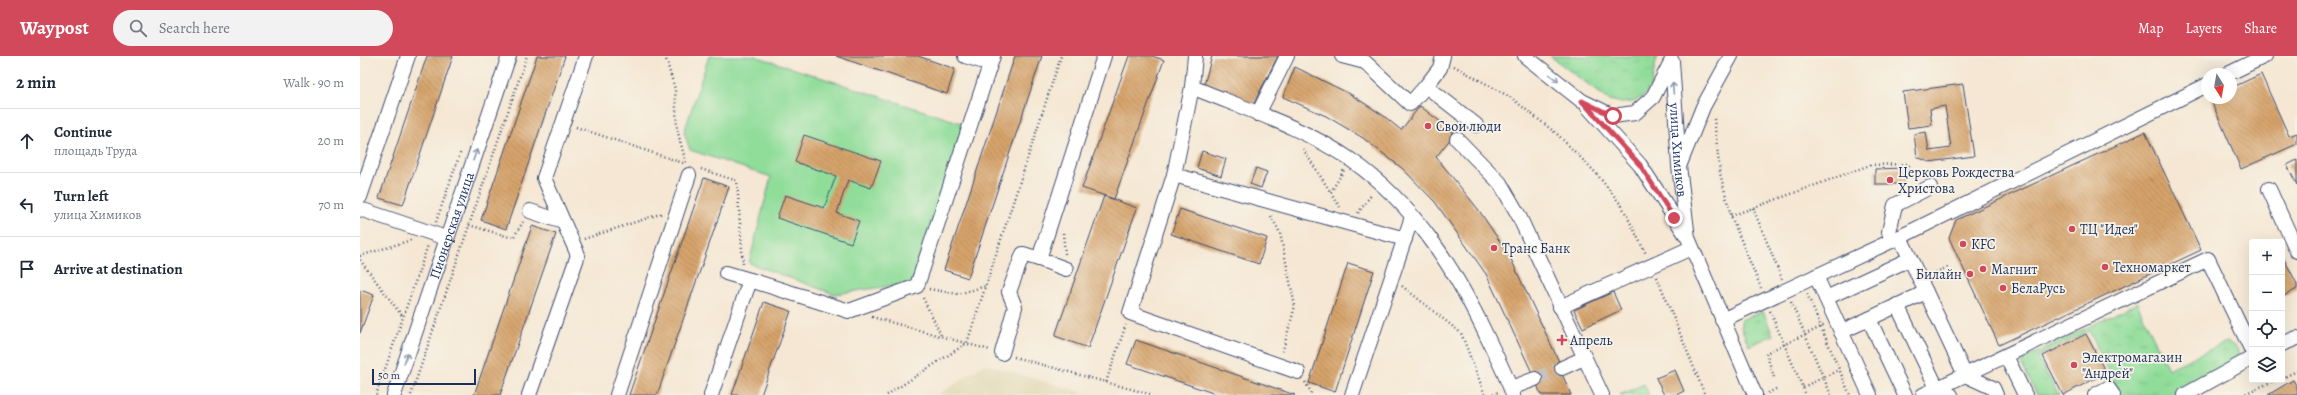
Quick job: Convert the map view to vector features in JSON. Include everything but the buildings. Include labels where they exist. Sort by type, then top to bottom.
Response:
[{"type":"street","points":[[360,197],[408,56]]},
{"type":"street","name":"Пионерская улица","points":[[394,395],[509,56]]},
{"type":"street","points":[[529,395],[578,255],[544,178],[586,56]]},
{"type":"street","points":[[726,273],[849,311],[917,286],[991,60],[965,56]]},
{"type":"street","points":[[1039,259],[1104,56]]},
{"type":"street","points":[[1195,56],[1192,87],[1174,174],[1130,313],[1298,372]]},
{"type":"street","points":[[1258,114],[1287,56]]},
{"type":"street","points":[[1342,56],[1365,62],[1410,104],[1440,68],[1442,59]]},
{"type":"street","points":[[1525,56],[1582,101],[1613,116],[1635,113],[1654,97],[1672,59]]},
{"type":"street","points":[[1679,166],[1703,107],[1731,56]]},
{"type":"street","points":[[2237,70],[2265,56]]},
{"type":"street","name":"улица Химиков","points":[[1672,59],[1679,166],[1690,243]]},
{"type":"street","points":[[1426,86],[1476,125]]},
{"type":"street","points":[[1192,87],[1290,127],[1350,159],[1381,183],[1412,217],[1445,258],[1463,288],[1512,391],[1535,379]]},
{"type":"street","points":[[1722,320],[1896,239],[2201,88]]},
{"type":"street","name":"улица Химиков","points":[[1582,101],[1640,165],[1690,243],[1755,395]]},
{"type":"street","points":[[1458,139],[1500,183],[1518,214],[1602,395]]},
{"type":"street","points":[[1174,174],[1405,239]]},
{"type":"street","points":[[617,395],[690,175]]},
{"type":"street","points":[[1930,187],[1895,205],[1889,232],[1896,239],[1910,259],[1965,375],[1993,388],[1996,395]]},
{"type":"street","points":[[2269,189],[2297,252]]},
{"type":"street","points":[[360,209],[446,238]]},
{"type":"street","points":[[530,211],[563,222]]},
{"type":"street","points":[[1352,395],[1412,217]]},
{"type":"street","points":[[1560,307],[1652,265],[1690,243]]},
{"type":"street","points":[[1002,353],[1015,307],[1009,292],[1023,254],[1066,269]]},
{"type":"street","points":[[1826,298],[1910,259]]},
{"type":"street","points":[[1923,395],[2208,259],[2250,347]]},
{"type":"street","points":[[1816,276],[1870,395]]},
{"type":"street","points":[[711,395],[750,280]]},
{"type":"street","points":[[1841,332],[1926,292]]},
{"type":"street","points":[[1897,306],[1937,388],[1951,395]]},
{"type":"street","points":[[1869,319],[1905,395]]},
{"type":"street","points":[[2285,343],[2297,338]]},
{"type":"street","points":[[2006,356],[2025,395]]},
{"type":"street","points":[[1562,368],[1584,358]]},
{"type":"street","points":[[2185,395],[2249,360]]},
{"type":"street","points":[[2094,395],[2108,388],[2113,395]]},
{"type":"path","points":[[411,395],[527,56]]},
{"type":"path","points":[[665,56],[675,89],[676,129],[690,175]]},
{"type":"path","points":[[887,395],[967,343],[1060,56]]},
{"type":"path","points":[[1442,59],[1510,97],[1557,134],[1596,173],[1622,206],[1652,265],[1705,395]]},
{"type":"path","points":[[1714,113],[1720,173],[1731,216],[1806,395]]},
{"type":"path","points":[[1290,127],[1350,224],[1381,183]]},
{"type":"path","points":[[1331,192],[1350,159]]},
{"type":"path","points":[[1731,216],[1870,165],[1909,164],[1909,176],[1905,176]]},
{"type":"path","points":[[1260,199],[1280,233],[1296,306],[1279,365]]},
{"type":"path","points":[[572,243],[679,208]]},
{"type":"path","points":[[1753,208],[1831,395]]},
{"type":"path","points":[[469,225],[513,238],[530,211]]},
{"type":"path","points":[[360,256],[432,234]]},
{"type":"path","points":[[360,260],[403,317]]},
{"type":"path","points":[[1392,278],[1461,333],[1486,395]]},
{"type":"path","points":[[1802,283],[1850,395]]},
{"type":"path","points":[[917,286],[958,294],[986,286]]},
{"type":"path","points":[[917,286],[941,336]]},
{"type":"path","points":[[849,311],[1153,395]]},
{"type":"path","points":[[1106,382],[1130,313]]},
{"type":"path","points":[[1774,377],[1766,353],[1785,344]]},
{"type":"path","points":[[1803,387],[1839,370]]},
{"type":"path","points":[[2285,377],[2297,371]]},
{"type":"path","points":[[2242,395],[2269,383]]},
{"type":"path","points":[[1762,395],[1778,388]]},
{"type":"shaded area","points":[[985,364],[1091,395],[938,395]]},
{"type":"green space","points":[[709,56],[755,56],[964,124],[912,283],[834,294],[749,263],[771,177],[690,150],[684,132]]},
{"type":"green space","points":[[1550,56],[1657,56],[1651,87],[1644,96],[1633,102],[1622,103],[1609,100]]},
{"type":"green space","points":[[2137,303],[2168,369],[2226,342],[2233,344],[2237,348],[2238,354],[2236,361],[2171,395],[2121,395],[2089,331],[2037,357],[2059,395],[2037,395],[2022,365],[2023,359]]},
{"type":"green space","points":[[1763,311],[1773,335],[1749,346],[1741,327],[1741,320]]},
{"type":"green space","points":[[1644,384],[1649,395],[1620,395]]},
{"type":"tunnel","points":[[1535,379],[1562,368]]},
{"type":"place","name":"Свои люди","points":[[1428,126]]},
{"type":"place","name":"Церковь Рождества Христова","points":[[1890,180]]},
{"type":"place","name":"ТЦ \"Идея\"","points":[[2072,229]]},
{"type":"place","name":"KFC","points":[[1963,244]]},
{"type":"place","name":"Транс Банк","points":[[1494,248]]},
{"type":"place","name":"Техномаркет","points":[[2105,267]]},
{"type":"place","name":"Магнит","points":[[1983,269]]},
{"type":"place","name":"Билайн","points":[[1970,274]]},
{"type":"place","name":"БелаРусь","points":[[2003,288]]},
{"type":"place","name":"Апрель","points":[[1562,340]]},
{"type":"place","name":"Электромагазин \"Андрей\"","points":[[2074,365]]},
{"type":"route","points":[[1613,116],[1582,101],[1640,165],[1674,218]]}]
